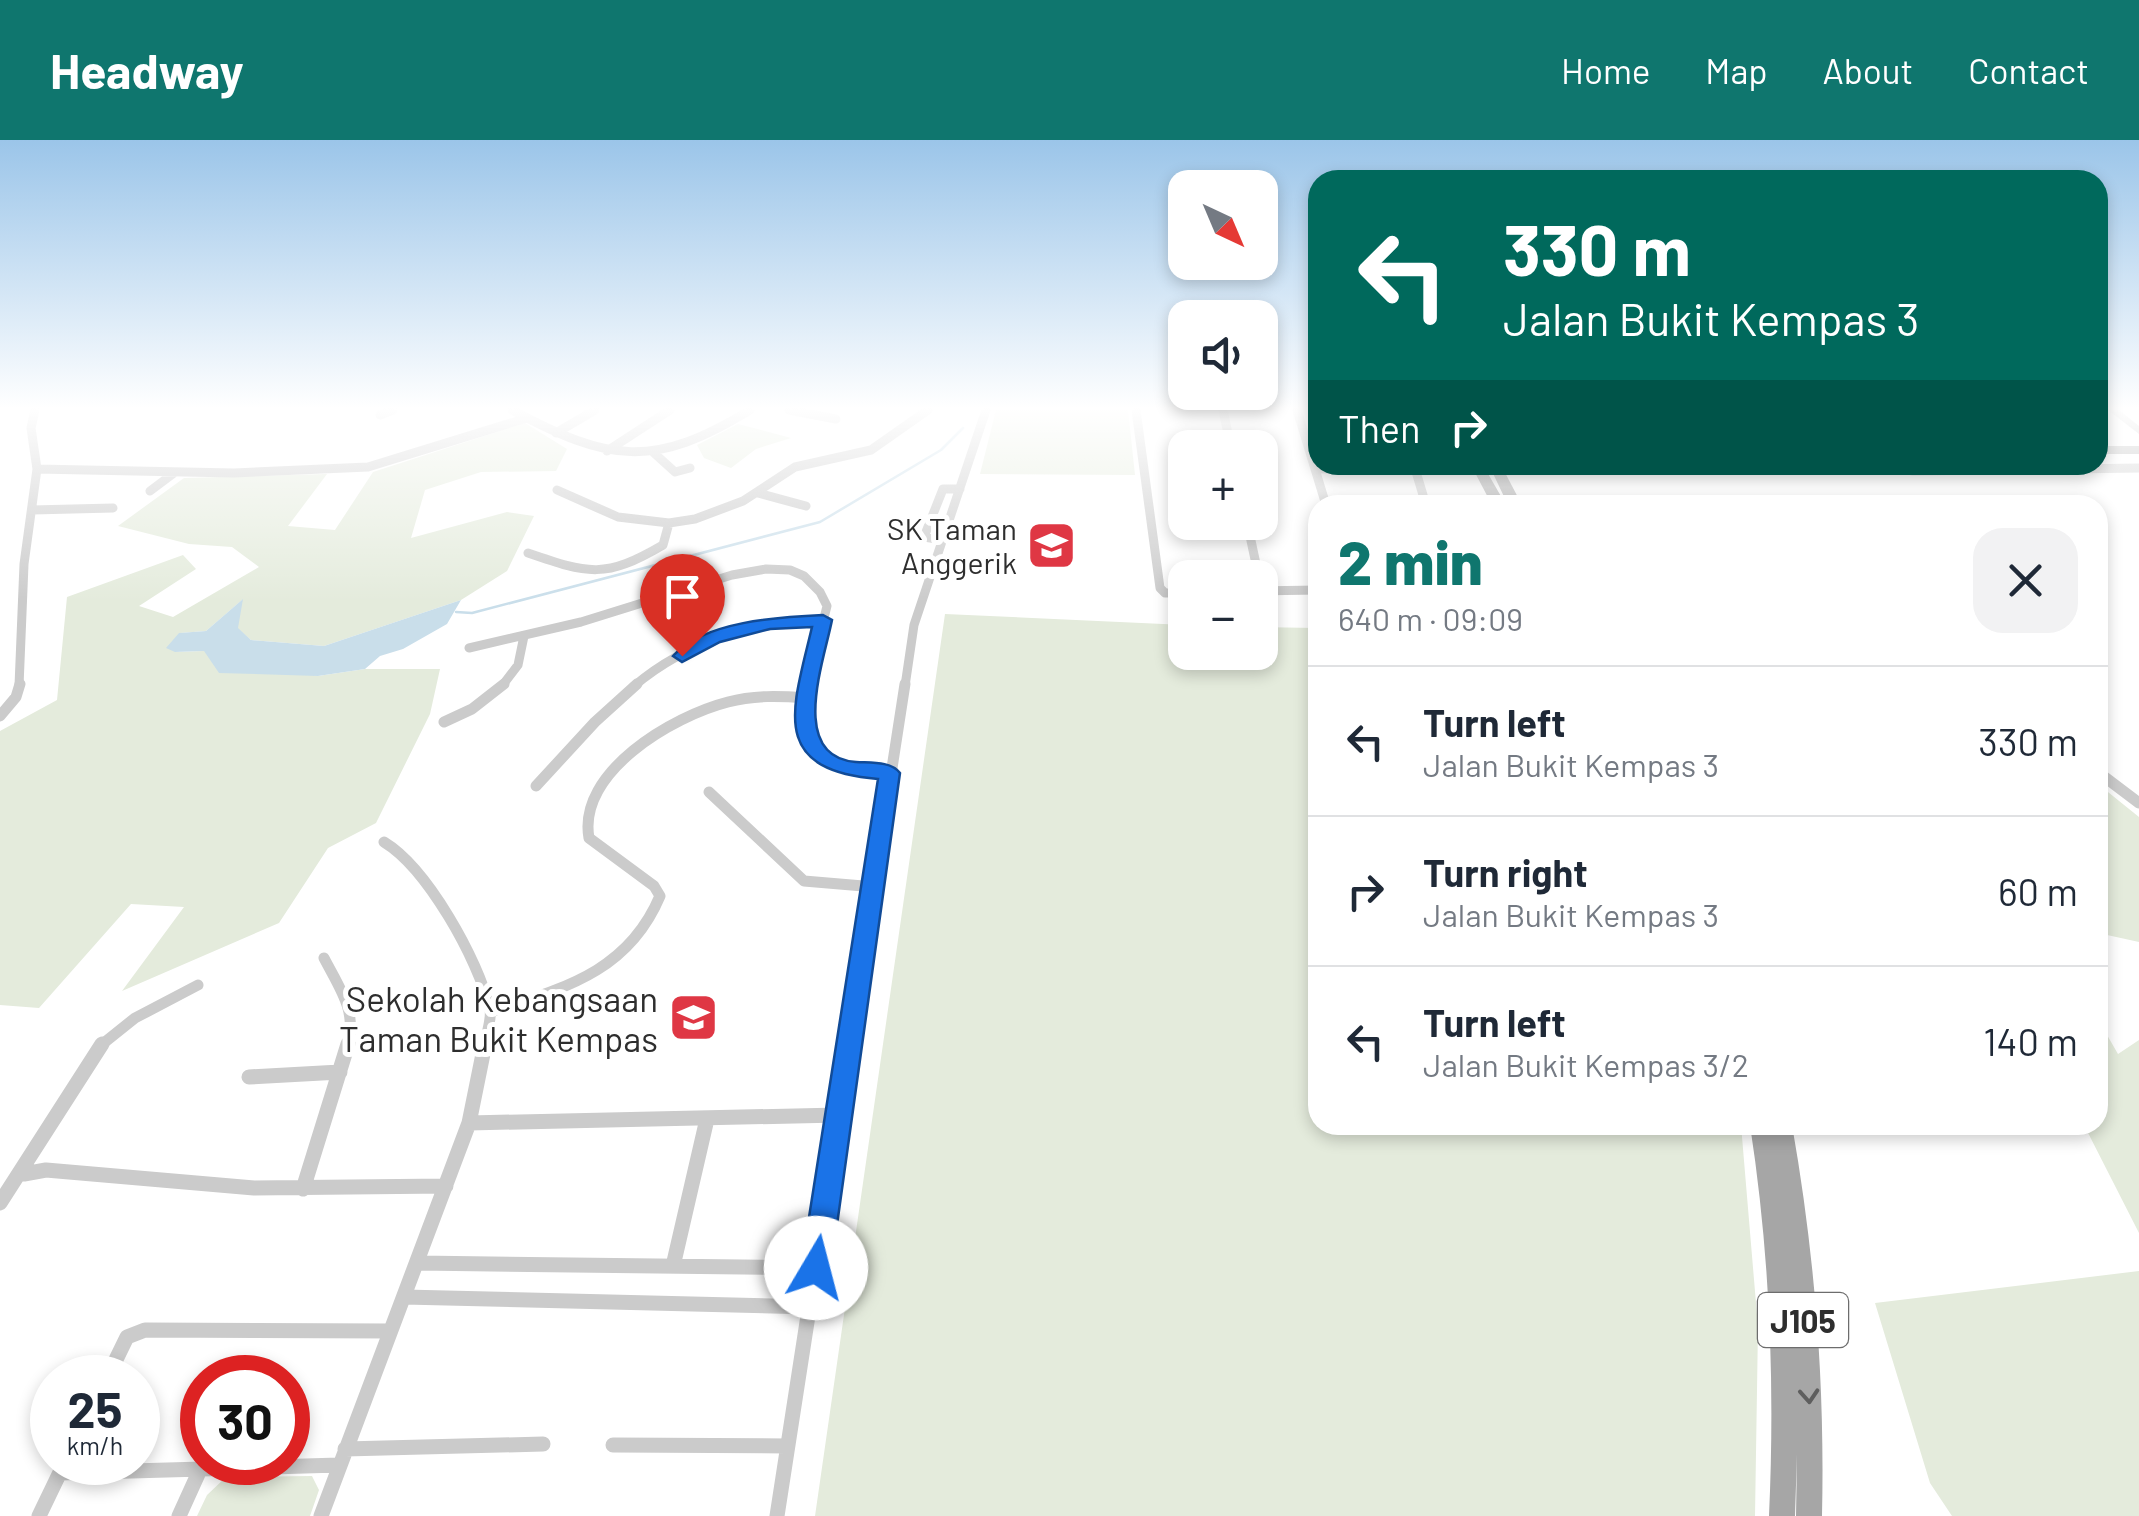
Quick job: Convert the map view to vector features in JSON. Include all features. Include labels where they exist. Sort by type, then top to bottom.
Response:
[{"type":"main road","points":[[1500,475],[1510,495]]},
{"type":"main road","points":[[1505,485],[1508,475]]},
{"type":"main road","name":"J105","points":[[1762,1135],[1781,1284],[1787,1420],[1782,1516]]},
{"type":"main road","name":"J105","points":[[1782,1135],[1800,1278],[1812,1438],[1809,1516]]},
{"type":"street","points":[[0,716],[16,697],[20,682],[24,564],[36,474]]},
{"type":"street","points":[[150,491],[172,474]]},
{"type":"street","points":[[557,490],[618,517],[669,523],[707,515],[758,493],[785,474]]},
{"type":"street","points":[[776,1516],[795,1380],[812,1307],[914,625],[965,474]]},
{"type":"street","points":[[1145,474],[1162,590],[1168,591]]},
{"type":"street","points":[[943,540],[924,536],[925,528],[943,490],[960,489]]},
{"type":"street","points":[[758,493],[806,506]]},
{"type":"street","points":[[32,510],[114,508]]},
{"type":"street","points":[[528,554],[582,572],[631,564],[662,545],[669,523]]},
{"type":"street","points":[[469,648],[611,614],[722,579],[774,569],[795,571],[814,583],[827,606],[806,698],[803,725],[811,746],[842,769],[890,773]]},
{"type":"street","points":[[1278,587],[1308,589]]},
{"type":"street","points":[[536,786],[574,743],[652,673],[713,638],[770,623],[823,620]]},
{"type":"street","points":[[444,722],[488,698],[510,679],[521,663],[524,636]]},
{"type":"street","points":[[491,1012],[596,973],[639,937],[655,914],[660,896],[648,876],[603,851],[589,838],[588,806],[610,774],[649,741],[720,704],[749,698],[806,698]]},
{"type":"street","points":[[2108,779],[2139,802]]},
{"type":"street","points":[[708,792],[804,881],[874,887]]},
{"type":"street","points":[[321,1516],[469,1123],[491,1012],[470,959],[424,876],[404,854],[384,842]]},
{"type":"street","points":[[304,1189],[353,1027],[350,1008],[324,958]]},
{"type":"street","points":[[0,1203],[24,1174],[35,1147],[88,1067],[92,1052],[136,1020],[198,985]]},
{"type":"street","points":[[249,1077],[340,1072]]},
{"type":"street","points":[[469,1123],[839,1115]]},
{"type":"street","points":[[673,1266],[707,1119]]},
{"type":"street","points":[[24,1174],[56,1171],[217,1187],[446,1186]]},
{"type":"street","points":[[418,1263],[816,1268]]},
{"type":"street","points":[[404,1296],[812,1307]]},
{"type":"street","points":[[118,1355],[127,1337],[145,1330],[390,1331]]},
{"type":"street","points":[[310,1460],[543,1444]]},
{"type":"street","points":[[613,1445],[787,1446]]},
{"type":"street","points":[[39,1516],[54,1485]]},
{"type":"street","points":[[180,1516],[193,1485]]},
{"type":"green space","points":[[327,474],[288,526],[335,530],[372,474],[474,474],[425,490],[411,538],[507,512],[534,516],[507,571],[461,600],[324,646],[251,640],[237,628],[242,600],[206,631],[180,633],[175,652],[204,651],[318,676],[365,669],[440,669],[430,714],[376,823],[328,848],[279,923],[122,991],[184,907],[131,904],[39,1008],[0,1005],[0,731],[57,700],[67,597],[183,555],[196,569],[139,606],[173,617],[259,567],[232,547],[189,544],[118,526],[184,478]]},
{"type":"green space","points":[[945,614],[1168,624],[1168,670],[1278,670],[1278,627],[1308,628],[1308,1135],[1742,1135],[1758,1327],[1755,1516],[815,1516]]},
{"type":"green space","points":[[2108,792],[2139,817],[2139,942],[2108,935]]},
{"type":"green space","points":[[2108,1037],[2118,1054],[2139,1040],[2139,1233],[2089,1135],[2108,1135]]},
{"type":"green space","points":[[2139,1271],[2139,1516],[1952,1516],[1930,1483],[1875,1303]]},
{"type":"green space","points":[[310,1476],[319,1490],[310,1516],[197,1516],[207,1495],[218,1485],[310,1485]]},
{"type":"water","points":[[243,599],[238,628],[251,640],[324,646],[461,600],[447,624],[403,649],[380,656],[365,669],[318,676],[219,673],[204,651],[175,652],[166,648],[179,633],[206,631]]},
{"type":"waterway","points":[[456,612],[472,613],[820,522],[900,474]]},
{"type":"place","name":"SK Taman Anggerik","points":[[1052,545]]},
{"type":"place","name":"Sekolah Kebangsaan Taman Bukit Kempas","points":[[693,1018]]},
{"type":"route","points":[[682,656],[713,638],[770,623],[823,620],[803,725],[811,746],[842,769],[890,773],[816,1268]]}]
